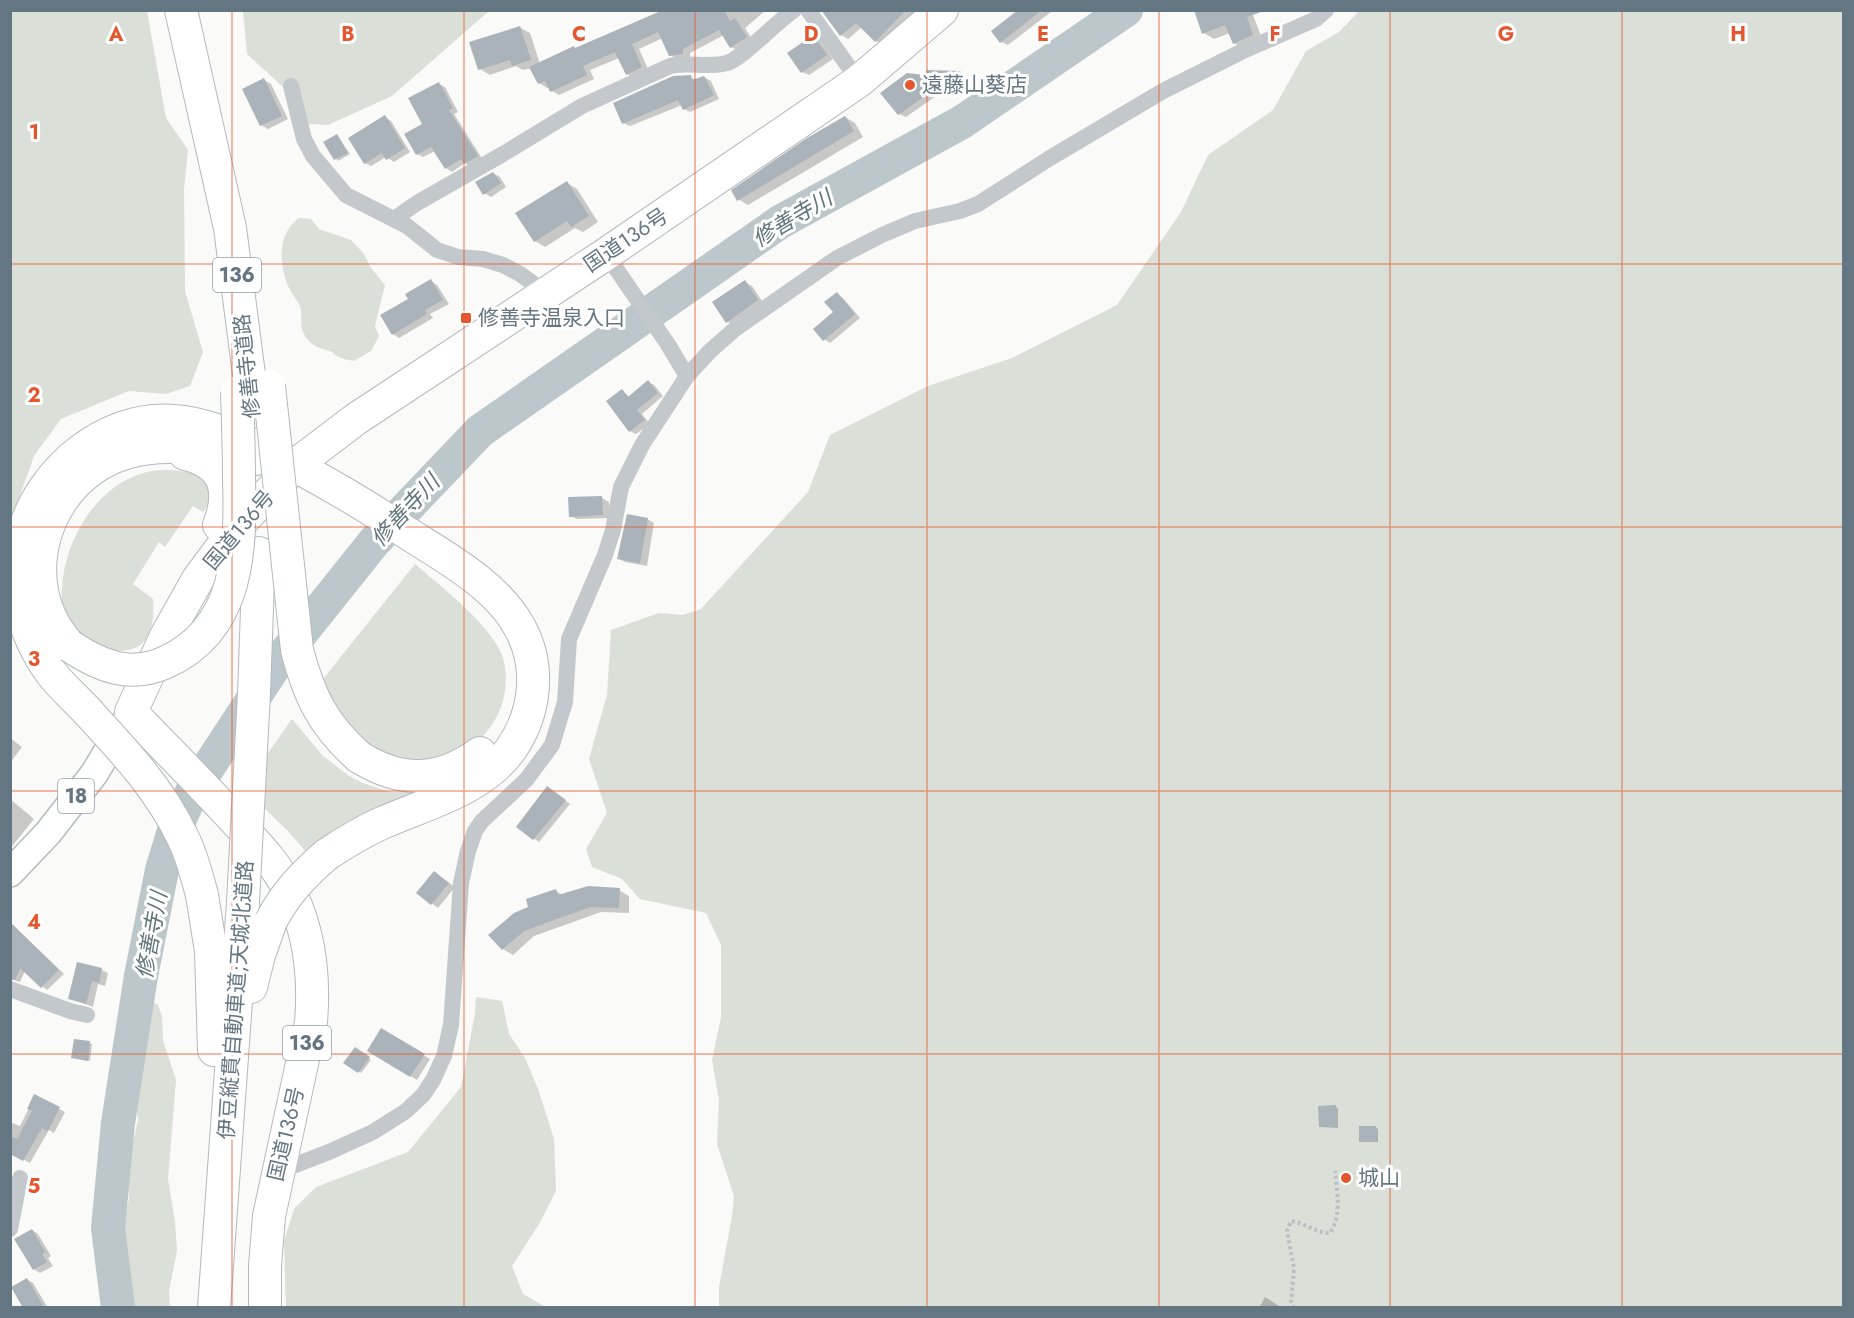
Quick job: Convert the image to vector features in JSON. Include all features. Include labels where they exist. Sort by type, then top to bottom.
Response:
[{"type":"highway","name":"修善寺道路","points":[[181,10],[216,161],[231,239],[253,390],[259,552],[254,693]]},
{"type":"highway","name":"国道136号","points":[[265,1308],[265,1266],[269,1216],[311,1022],[313,986],[310,952],[295,903],[275,866],[220,803],[132,712],[166,636],[198,579],[240,524],[294,466],[356,419],[546,293],[611,262],[859,81],[942,10]]},
{"type":"highway","points":[[196,80],[222,236],[232,315],[253,390],[297,650],[307,684],[319,711],[344,743],[359,757],[377,768],[395,774],[433,776],[448,771],[479,753],[493,740],[511,708],[515,690],[515,671],[504,636],[494,619],[468,590],[418,546]]},
{"type":"highway","points":[[253,390],[240,502],[237,560],[229,593],[215,620],[189,649],[158,665],[140,669],[104,666],[70,646],[58,633],[48,615],[42,595],[41,555],[45,535],[52,518],[74,485],[88,472],[108,460],[129,452],[173,447],[197,449],[294,466]]},
{"type":"highway","points":[[217,1252],[212,951],[202,895],[184,839],[156,791],[140,769],[42,660],[28,633],[20,604],[18,584],[20,545],[34,506],[47,485],[75,455],[100,438],[127,426],[164,421],[181,421],[220,430],[294,466],[418,546],[484,585],[513,615],[529,647],[533,666],[534,684],[529,711],[519,735],[499,763],[484,775],[448,795],[362,833],[326,855],[294,884],[282,900],[271,921],[259,955],[249,997],[229,1174],[221,1211]]},
{"type":"highway","points":[[151,448],[207,461],[221,476],[225,498],[224,509],[198,579]]},
{"type":"highway","name":"伊豆縦貫自動車道;天城北道路","points":[[214,1308],[243,903],[254,693]]},
{"type":"main road","name":"18","points":[[10,873],[48,833],[94,774],[132,712]]},
{"type":"street","points":[[394,219],[417,203],[582,106],[670,66],[725,63],[734,60],[794,10]]},
{"type":"street","points":[[808,10],[859,81]]},
{"type":"street","points":[[277,1172],[373,1132],[406,1111],[423,1095],[433,1080],[444,1056],[451,1025],[461,883],[468,850],[475,831],[482,821],[526,780],[552,745],[565,702],[569,639],[605,555],[613,530],[621,487],[642,445],[687,376],[735,329],[837,258],[915,221],[978,204],[1163,91],[1241,52],[1316,19],[1326,10]]},
{"type":"street","points":[[291,86],[304,139],[313,156],[346,195],[416,232],[436,250],[458,257],[483,259],[503,265],[546,293]]},
{"type":"street","points":[[611,262],[687,376]]},
{"type":"street","points":[[10,989],[87,1015]]},
{"type":"street","points":[[10,1229],[20,1178]]},
{"type":"path","points":[[1294,1308],[1291,1302],[1294,1268],[1287,1231],[1291,1221],[1301,1222],[1313,1230],[1330,1233],[1336,1225],[1338,1209],[1335,1171]]},
{"type":"shaded area","points":[[11,10],[147,11],[166,118],[188,150],[184,189],[185,291],[203,352],[190,386],[166,394],[129,391],[61,419],[34,456],[11,521]]},
{"type":"shaded area","points":[[243,11],[489,11],[392,96],[328,125],[309,124],[293,96],[247,54]]},
{"type":"shaded area","points":[[1359,11],[1843,11],[1843,1307],[719,1307],[719,1287],[734,1196],[717,1144],[719,1100],[712,1060],[721,1017],[721,945],[706,913],[640,899],[622,879],[592,867],[586,849],[607,813],[589,759],[607,695],[611,630],[659,613],[683,615],[701,609],[808,492],[830,435],[928,386],[1012,358],[1117,305],[1181,212],[1208,155],[1273,110],[1306,51],[1339,32]]},
{"type":"shaded area","points":[[299,218],[311,219],[319,229],[351,240],[364,254],[371,268],[385,285],[375,326],[379,336],[371,351],[354,361],[341,358],[333,352],[314,345],[305,336],[301,327],[300,306],[288,286],[282,259],[283,240]]},
{"type":"shaded area","points":[[170,470],[200,475],[207,484],[211,501],[203,512],[193,506],[165,547],[159,542],[133,584],[153,599],[151,628],[147,638],[133,649],[122,651],[93,648],[68,622],[62,610],[63,577],[72,543],[90,512],[115,487],[147,472]]},
{"type":"shaded area","points":[[415,564],[478,620],[489,633],[503,658],[506,683],[501,708],[496,719],[480,738],[462,750],[427,762],[411,762],[391,757],[357,741],[319,684]]},
{"type":"shaded area","points":[[292,719],[323,756],[349,776],[390,792],[418,792],[307,853],[263,807],[263,760]]},
{"type":"shaded area","points":[[476,997],[502,1001],[509,1034],[525,1058],[554,1139],[556,1191],[539,1224],[512,1266],[523,1294],[546,1307],[286,1307],[284,1241],[294,1209],[316,1187],[408,1152],[461,1087]]},
{"type":"shaded area","points":[[155,1003],[162,1016],[163,1040],[176,1080],[168,1179],[177,1251],[169,1291],[170,1307],[128,1307],[119,1244],[129,1199],[128,1165],[138,1120],[135,1069],[150,1029],[148,1008]]},
{"type":"building","points":[[663,10],[724,10],[730,21],[735,18],[747,37],[730,48],[719,30],[683,49],[683,54],[669,56],[658,32],[632,44],[642,67],[626,75],[615,52],[583,66],[587,75],[550,92],[545,81],[538,84],[529,67],[574,46],[575,48]]},
{"type":"building","points":[[821,10],[906,10],[875,42],[856,23],[840,36]]},
{"type":"building","points":[[1018,10],[1042,10],[1000,43],[991,31]]},
{"type":"building","points":[[1194,10],[1260,10],[1261,12],[1247,17],[1253,35],[1233,44],[1225,25],[1202,34]]},
{"type":"building","points":[[520,26],[531,60],[512,66],[510,60],[478,70],[469,42]]},
{"type":"building","points":[[813,35],[827,55],[801,73],[787,53]]},
{"type":"building","points":[[927,70],[961,71],[898,115],[880,93],[907,73],[924,75]]},
{"type":"building","points":[[691,75],[692,80],[704,76],[714,95],[683,110],[678,100],[622,124],[613,103],[673,76]]},
{"type":"building","points":[[264,78],[282,116],[260,126],[242,89]]},
{"type":"building","points":[[439,82],[453,108],[449,110],[478,156],[464,164],[461,159],[445,169],[431,147],[416,155],[404,134],[422,124],[408,98]]},
{"type":"building","points":[[385,115],[405,148],[386,160],[382,153],[364,164],[348,138]]},
{"type":"building","points":[[845,116],[854,131],[737,201],[731,190],[807,138]]},
{"type":"building","points":[[337,134],[348,153],[334,160],[323,142]]},
{"type":"building","points":[[493,172],[501,183],[483,195],[475,182]]},
{"type":"building","points":[[567,181],[589,216],[571,227],[567,221],[534,242],[515,213]]},
{"type":"building","points":[[431,279],[443,300],[425,310],[427,314],[392,335],[380,315],[408,299],[405,294]]},
{"type":"building","points":[[745,280],[758,300],[726,323],[712,302]]},
{"type":"building","points":[[837,292],[855,314],[823,341],[813,329],[833,312],[824,302]]},
{"type":"building","points":[[648,380],[658,393],[637,410],[645,420],[629,432],[606,401],[622,389],[628,397]]},
{"type":"building","points":[[602,496],[603,515],[569,517],[568,497]]},
{"type":"building","points":[[627,514],[648,518],[640,563],[617,559]]},
{"type":"building","points":[[547,786],[566,800],[533,840],[516,827]]},
{"type":"building","points":[[434,871],[449,883],[431,905],[416,893]]},
{"type":"building","points":[[588,886],[620,888],[619,908],[590,907],[524,931],[502,950],[488,935],[514,913],[528,907],[526,899],[556,889],[558,895]]},
{"type":"building","points":[[10,922],[59,970],[41,988],[20,968],[15,980],[10,979]]},
{"type":"building","points":[[77,962],[102,968],[99,983],[92,981],[86,1004],[68,999]]},
{"type":"building","points":[[381,1028],[425,1054],[410,1077],[367,1051]]},
{"type":"building","points":[[74,1039],[90,1041],[88,1061],[71,1058]]},
{"type":"building","points":[[355,1047],[370,1057],[358,1073],[343,1063]]},
{"type":"building","points":[[34,1094],[60,1107],[48,1131],[42,1128],[23,1161],[10,1154],[10,1136],[17,1139],[32,1111],[27,1109]]},
{"type":"building","points":[[1336,1105],[1336,1127],[1319,1127],[1318,1106]]},
{"type":"building","points":[[1359,1126],[1376,1126],[1376,1142],[1359,1142]]},
{"type":"building","points":[[32,1229],[45,1252],[42,1254],[47,1262],[33,1270],[14,1239]]},
{"type":"building","points":[[27,1278],[44,1308],[23,1308],[11,1287]]},
{"type":"waterway","name":"修善寺川","points":[[118,1308],[108,1228],[118,1123],[141,976],[162,870],[173,834],[192,792],[274,667],[374,542],[480,431],[780,222],[962,122],[1126,10]]},
{"type":"place","name":"遠藤山葵店","points":[[910,85]]},
{"type":"place","name":"修善寺温泉入口","points":[[466,318]]},
{"type":"place","name":"城山","points":[[1346,1178]]}]
